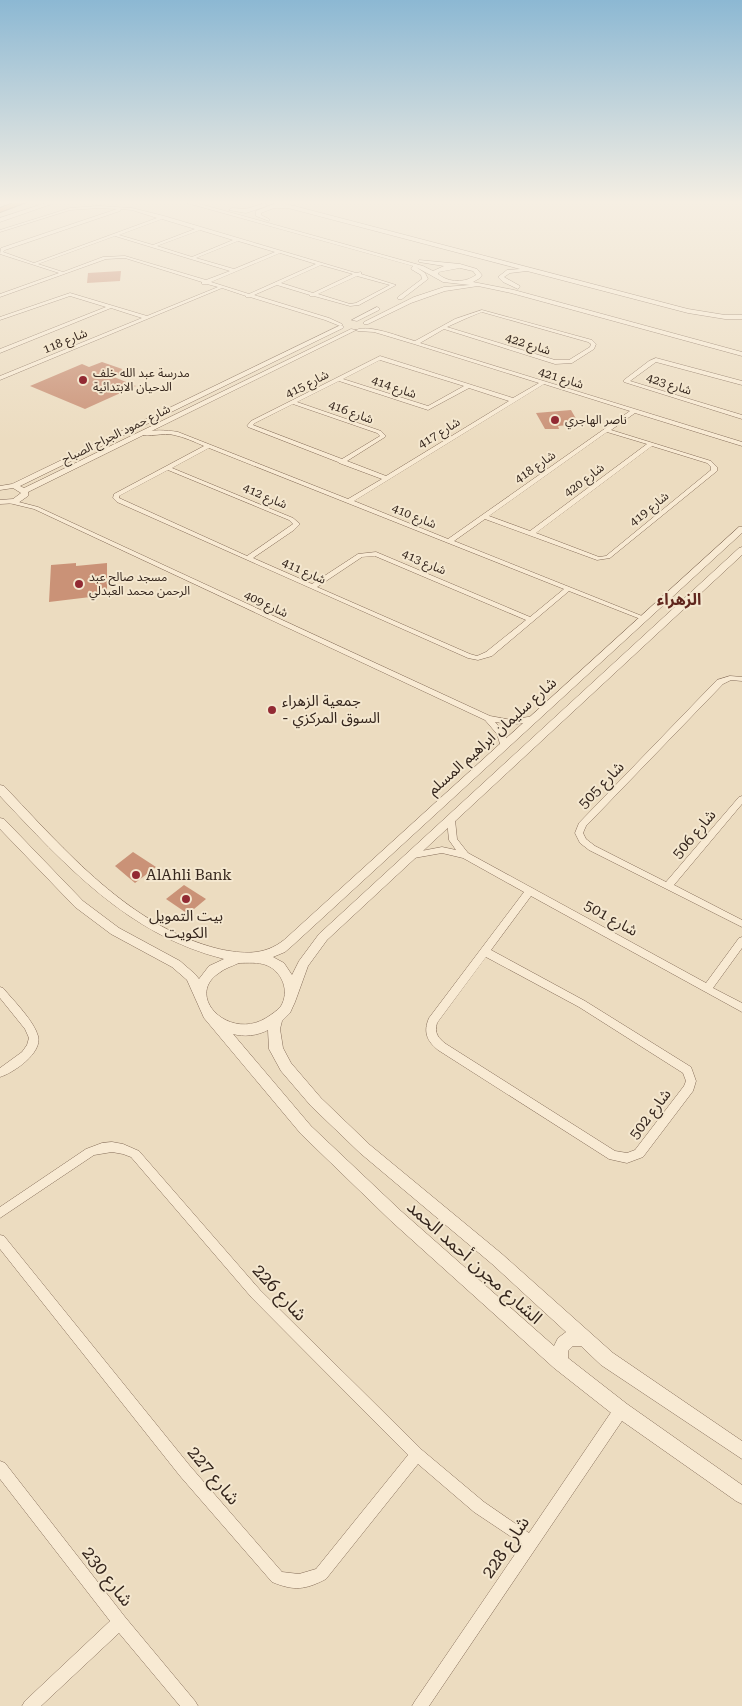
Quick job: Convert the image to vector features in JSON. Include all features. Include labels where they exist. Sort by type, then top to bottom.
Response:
[{"type":"street","points":[[0,296],[41,281]]},
{"type":"street","points":[[200,281],[327,319],[340,326],[355,330]]},
{"type":"street","points":[[248,296],[281,281]]},
{"type":"street","points":[[312,295],[343,281]]},
{"type":"street","points":[[276,283],[350,305],[357,304],[394,287],[393,283],[385,281]]},
{"type":"street","points":[[403,297],[424,281]]},
{"type":"street","points":[[356,320],[432,281]]},
{"type":"street","points":[[447,281],[465,282],[512,292],[742,354]]},
{"type":"street","points":[[465,282],[470,281]]},
{"type":"street","points":[[491,281],[742,348]]},
{"type":"street","points":[[504,281],[519,288]]},
{"type":"street","points":[[581,281],[708,310],[742,312]]},
{"type":"street","points":[[583,281],[688,311],[725,317],[742,317]]},
{"type":"street","points":[[327,319],[356,320],[367,324],[442,286],[456,282]]},
{"type":"street","points":[[403,297],[414,300],[444,290],[480,286],[512,292]]},
{"type":"street","name":"شارع 118","points":[[0,378],[220,288]]},
{"type":"street","points":[[0,319],[70,294],[147,318]]},
{"type":"street","points":[[0,351],[112,306]]},
{"type":"street","name":"شارع 422","points":[[416,343],[444,328],[475,313],[492,312],[590,341],[594,344],[592,348],[570,362],[555,362],[444,328]]},
{"type":"street","name":"شارع حمود الجراح الصباح","points":[[5,487],[195,398],[340,326],[346,320]]},
{"type":"street","name":"شارع حمود الجراح الصباح","points":[[4,503],[21,498],[24,493],[367,324]]},
{"type":"street","name":"شارع 421","points":[[367,324],[368,328],[374,331],[634,411],[740,441]]},
{"type":"street","name":"شارع 421","points":[[355,330],[374,331]]},
{"type":"street","points":[[305,344],[316,348]]},
{"type":"street","name":"شارع 415","points":[[386,478],[250,426],[253,422],[380,358],[513,400]]},
{"type":"street","name":"شارع 423","points":[[742,383],[656,360],[650,362],[626,381],[742,417]]},
{"type":"street","name":"شارع 414","points":[[339,379],[428,408],[468,386]]},
{"type":"street","name":"شارع 417","points":[[348,502],[542,383]]},
{"type":"street","points":[[195,398],[203,399],[206,402]]},
{"type":"street","name":"شارع 416","points":[[293,402],[382,436],[341,462]]},
{"type":"street","name":"شارع 418","points":[[448,542],[634,411]]},
{"type":"street","points":[[171,420],[171,427],[176,433]]},
{"type":"street","name":"شارع 419","points":[[484,516],[599,559],[608,557],[714,471],[714,466],[709,462],[606,430]]},
{"type":"street","name":"شارع 410","points":[[142,434],[176,433],[645,619]]},
{"type":"street","name":"شارع 420","points":[[530,534],[651,444]]},
{"type":"street","name":"شارع 411","points":[[209,446],[116,495],[116,498],[119,501],[468,656],[478,658],[489,654],[568,589]]},
{"type":"street","name":"شارع 412","points":[[168,468],[297,524],[248,558]]},
{"type":"street","points":[[5,487],[24,493]]},
{"type":"street","name":"شارع 409","points":[[24,493],[36,508]]},
{"type":"street","name":"شارع 409","points":[[4,503],[36,508],[488,718],[512,722],[533,718]]},
{"type":"street","points":[[736,537],[742,546]]},
{"type":"street","name":"شارع سليمان ابراهيم المسلم","points":[[258,958],[281,949],[288,943],[533,718],[736,537]]},
{"type":"street","points":[[238,958],[212,971],[202,985],[200,994],[201,1004],[206,1014],[215,1022],[226,1027],[252,1029],[276,1019],[290,1002],[303,964],[323,938],[742,550]]},
{"type":"street","name":"شارع 413","points":[[312,587],[360,555],[376,554],[530,619]]},
{"type":"street","name":"شارع 505","points":[[742,680],[730,678],[720,682],[580,828],[580,837],[587,845],[742,924]]},
{"type":"street","name":"شارع 409","points":[[488,718],[501,733],[504,745]]},
{"type":"street","points":[[0,789],[85,876],[112,900],[146,922],[210,954],[238,958],[258,958],[272,962],[283,970],[290,980],[292,992]]},
{"type":"street","name":"شارع 506","points":[[668,886],[742,799]]},
{"type":"street","name":"شارع 501","points":[[451,820],[453,840],[465,855]]},
{"type":"street","points":[[0,822],[79,904],[115,931],[176,964],[191,977],[200,994]]},
{"type":"street","name":"شارع 501","points":[[414,855],[442,850],[465,855],[742,1008]]},
{"type":"street","name":"شارع 502","points":[[486,952],[591,1009],[687,1070],[691,1081],[688,1088],[639,1154],[627,1158],[613,1156],[435,1041],[430,1029],[433,1021],[530,891]]},
{"type":"street","points":[[707,989],[742,941]]},
{"type":"street","points":[[0,992],[29,1027],[34,1038],[29,1052],[24,1058],[0,1073]]},
{"type":"street","name":"الشارع مجرن أحمد الحمد","points":[[276,1019],[274,1039],[280,1058],[316,1102],[392,1173],[497,1259],[582,1338],[637,1380],[742,1451]]},
{"type":"street","name":"الشارع مجرن أحمد الحمد","points":[[215,1022],[279,1100],[335,1160],[560,1362],[621,1410],[742,1496]]},
{"type":"street","name":"شارع 226","points":[[0,1213],[90,1152],[99,1148],[118,1147],[135,1154],[256,1294],[417,1455],[479,1507],[531,1542]]},
{"type":"street","name":"شارع 227","points":[[0,1240],[185,1471],[277,1577],[299,1582],[321,1574],[417,1455]]},
{"type":"street","points":[[560,1362],[560,1351],[564,1342],[572,1338],[582,1338]]},
{"type":"street","name":"شارع 228","points":[[420,1706],[621,1410]]},
{"type":"street","name":"شارع 230","points":[[2,1473],[120,1622],[190,1706]]},
{"type":"street","points":[[30,1706],[120,1622]]},
{"type":"building","points":[[87,281],[120,281],[120,281],[87,283]]},
{"type":"building","name":"مدرسة عبد الله خلف الدحيان الابتدائية","points":[[102,362],[128,371],[114,377],[136,386],[85,409],[30,386],[82,364],[89,367]]},
{"type":"building","name":"ناصر الهاجري","points":[[571,410],[579,424],[558,426],[559,429],[545,429],[536,413]]},
{"type":"building","name":"مسجد صالح عبد الرحمن محمد العبدلي","points":[[76,563],[76,566],[107,563],[107,595],[49,602],[51,565]]},
{"type":"building","name":"AlAhli Bank","points":[[133,852],[156,867],[135,883],[115,866]]},
{"type":"building","name":"بيت التمويل الكويت","points":[[184,885],[206,899],[188,914],[166,899]]},
{"type":"place","name":"مدرسة عبد الله خلف الدحيان الابتدائية","points":[[83,380]]},
{"type":"place","name":"ناصر الهاجري","points":[[555,420]]},
{"type":"place","name":"مسجد صالح عبد الرحمن محمد العبدلي","points":[[79,584]]},
{"type":"place","name":"جمعية الزهراء - السوق المركزي","points":[[272,710]]},
{"type":"place","name":"AlAhli Bank","points":[[136,875]]},
{"type":"place","name":"بيت التمويل الكويت","points":[[186,899]]},
{"type":"district","name":"الزهراء","points":[[679,599]]}]
